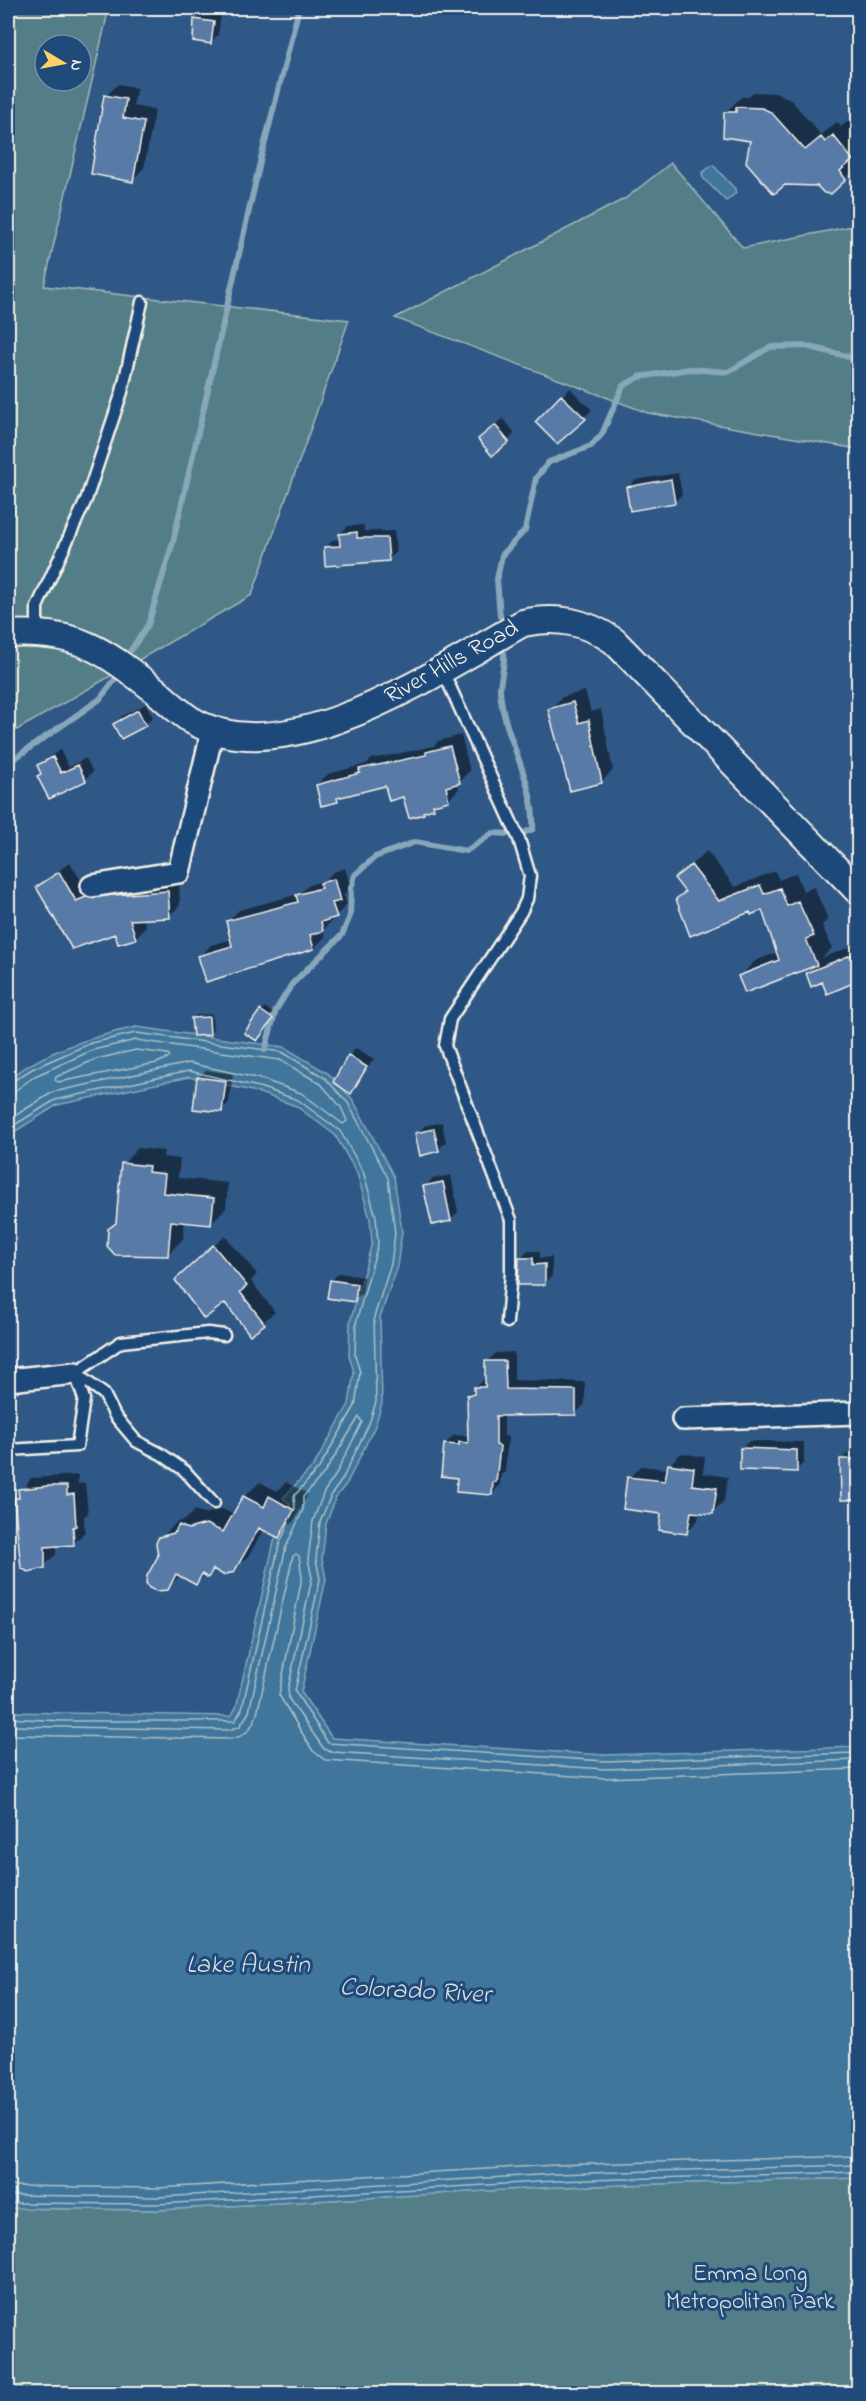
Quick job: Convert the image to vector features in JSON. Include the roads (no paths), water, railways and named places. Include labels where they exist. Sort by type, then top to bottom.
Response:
[{"type":"street","name":"River Hills Road","points":[[8,634],[42,634],[75,640],[110,655],[192,720],[225,734],[262,737],[344,719],[381,703],[523,623],[547,618],[572,621],[598,630],[615,641],[858,891]]},
{"type":"street","points":[[8,651],[42,634]]},
{"type":"street","points":[[92,886],[179,872],[213,729]]},
{"type":"street","points":[[8,1380],[75,1373]]},
{"type":"street","points":[[683,1419],[858,1413]]},
{"type":"lane","points":[[42,634],[37,619],[37,606],[86,500],[122,392],[142,302]]},
{"type":"lane","points":[[442,668],[519,838],[530,876],[527,899],[458,1004],[446,1032],[445,1046],[510,1220],[511,1273],[507,1322]]},
{"type":"lane","points":[[75,1373],[121,1342],[208,1333],[224,1335]]},
{"type":"lane","points":[[8,1449],[77,1446],[84,1399],[75,1373]]},
{"type":"lane","points":[[75,1373],[104,1394],[115,1416],[136,1441],[161,1454],[185,1472],[214,1503]]},
{"type":"water","points":[[713,165],[735,189],[736,193],[726,201],[703,178],[702,173]]},
{"type":"water","name":"Lake Austin","points":[[136,1027],[284,1047],[329,1074],[353,1100],[394,1177],[402,1232],[397,1266],[380,1318],[382,1403],[375,1426],[347,1483],[336,1497],[326,1524],[322,1559],[326,1579],[301,1692],[332,1738],[605,1755],[858,1747],[858,2178],[556,2187],[158,2210],[8,2208],[8,1712],[231,1716],[236,1708],[274,1542],[290,1504],[283,1498],[314,1465],[349,1404],[354,1372],[349,1356],[350,1322],[372,1243],[370,1219],[357,1173],[335,1135],[296,1106],[257,1092],[189,1077],[57,1105],[8,1136],[8,1079],[38,1060],[69,1046]]},
{"type":"waterway","points":[[131,650],[148,625],[173,542],[261,158],[299,8]]},
{"type":"waterway","points":[[500,616],[497,579],[502,555],[525,530],[536,478],[549,462],[591,446],[602,434],[623,386],[639,377],[690,369],[728,372],[770,347],[806,346],[858,359]]},
{"type":"waterway","points":[[504,653],[500,690],[502,708],[525,777],[533,811],[533,829],[526,832]]},
{"type":"waterway","points":[[8,763],[100,699],[119,674]]},
{"type":"waterway","points":[[265,1050],[276,1010],[292,984],[342,935],[350,916],[351,888],[355,875],[375,857],[415,842],[466,851],[493,833],[509,834]]},
{"type":"water label","name":"Colorado River","points":[[415,1992]]},
{"type":"park label","name":"Emma Long Metropolitan Park","points":[[750,2288]]}]
